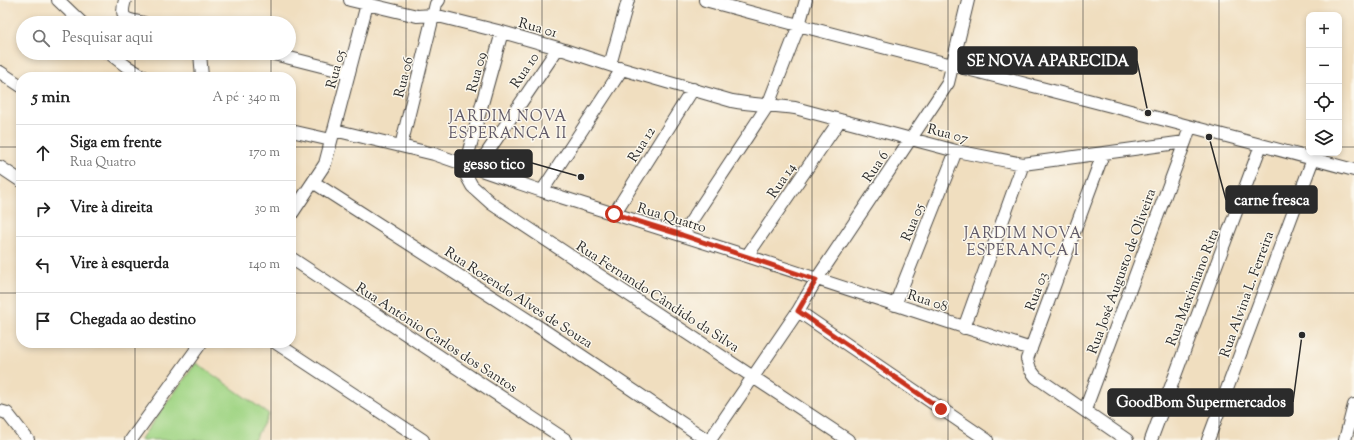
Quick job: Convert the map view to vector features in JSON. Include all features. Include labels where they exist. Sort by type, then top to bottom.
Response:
[{"type":"street","points":[[58,0],[75,16]]},
{"type":"street","points":[[123,16],[124,0]]},
{"type":"street","name":"Rua 01","points":[[350,0],[417,16],[434,15],[502,32],[693,89]]},
{"type":"street","name":"Rua 06","points":[[401,146],[436,4],[439,0]]},
{"type":"street","points":[[610,65],[628,0]]},
{"type":"street","points":[[705,0],[799,26],[1354,170]]},
{"type":"street","points":[[682,235],[768,104],[799,26],[806,0]]},
{"type":"street","name":"Rua 6","points":[[708,440],[798,311],[816,280],[948,83],[968,0]]},
{"type":"street","name":"Rua 05","points":[[296,208],[325,164],[367,4]]},
{"type":"street","name":"Rua 09","points":[[470,167],[502,32]]},
{"type":"street","name":"Rua 10","points":[[470,167],[558,48]]},
{"type":"street","points":[[296,59],[349,72]]},
{"type":"street","points":[[118,60],[136,72]]},
{"type":"street","points":[[201,60],[202,72]]},
{"type":"street","points":[[542,191],[622,69]]},
{"type":"street","points":[[0,72],[16,83]]},
{"type":"street","name":"Rua 07","points":[[693,89],[732,101],[795,108],[956,151],[1023,164],[1185,142]]},
{"type":"street","name":"Rua 12","points":[[614,214],[693,89]]},
{"type":"street","name":"Rua 14","points":[[747,256],[840,120]]},
{"type":"street","points":[[1185,142],[1190,127]]},
{"type":"street","points":[[296,131],[332,135]]},
{"type":"street","name":"Rua Quatro","points":[[332,135],[401,146],[434,154],[542,191],[747,256],[816,280]]},
{"type":"street","name":"Rua José Augusto de Oliveira","points":[[1085,410],[1185,142]]},
{"type":"street","name":"Rua Maximiano Rita","points":[[1150,440],[1261,145]]},
{"type":"street","name":"Rua 05","points":[[895,305],[956,151]]},
{"type":"street","name":"Rua 03","points":[[1103,154],[1027,359],[1030,369],[1036,378],[1127,440]]},
{"type":"street","name":"Rua Alvina L. Ferreira","points":[[1208,440],[1313,159]]},
{"type":"street","points":[[964,328],[1023,164]]},
{"type":"street","points":[[0,167],[16,178]]},
{"type":"street","name":"Rua Fernando Cândido da Silva","points":[[470,167],[466,175],[472,186],[492,204],[754,376],[848,440]]},
{"type":"street","name":"Rua Rozendo Alves de Souza","points":[[313,182],[535,325],[708,440]]},
{"type":"street","name":"Rua Antônio Carlos dos Santos","points":[[296,261],[566,440]]},
{"type":"street","name":"Rua 08","points":[[816,280],[1030,349]]},
{"type":"street","points":[[798,311],[987,440]]},
{"type":"street","points":[[131,440],[198,348]]},
{"type":"street","points":[[284,348],[423,440]]},
{"type":"street","points":[[1349,433],[1354,405]]},
{"type":"street","points":[[0,411],[7,413],[28,440]]},
{"type":"green space","points":[[196,363],[269,414],[254,440],[140,440]]},
{"type":"place","name":"SE NOVA APARECIDA","points":[[1148,113]]},
{"type":"place","name":"carne fresca","points":[[1209,137]]},
{"type":"place","name":"gesso tico","points":[[581,177]]},
{"type":"place","name":"GoodBom Supermercados","points":[[1302,335]]},
{"type":"district","name":"JARDIM NOVA ESPERANÇA II","points":[[508,124]]},
{"type":"district","name":"JARDIM NOVA ESPERANÇA I","points":[[1023,242]]},
{"type":"route","points":[[614,214],[747,256],[816,280],[798,311],[941,409]]}]
